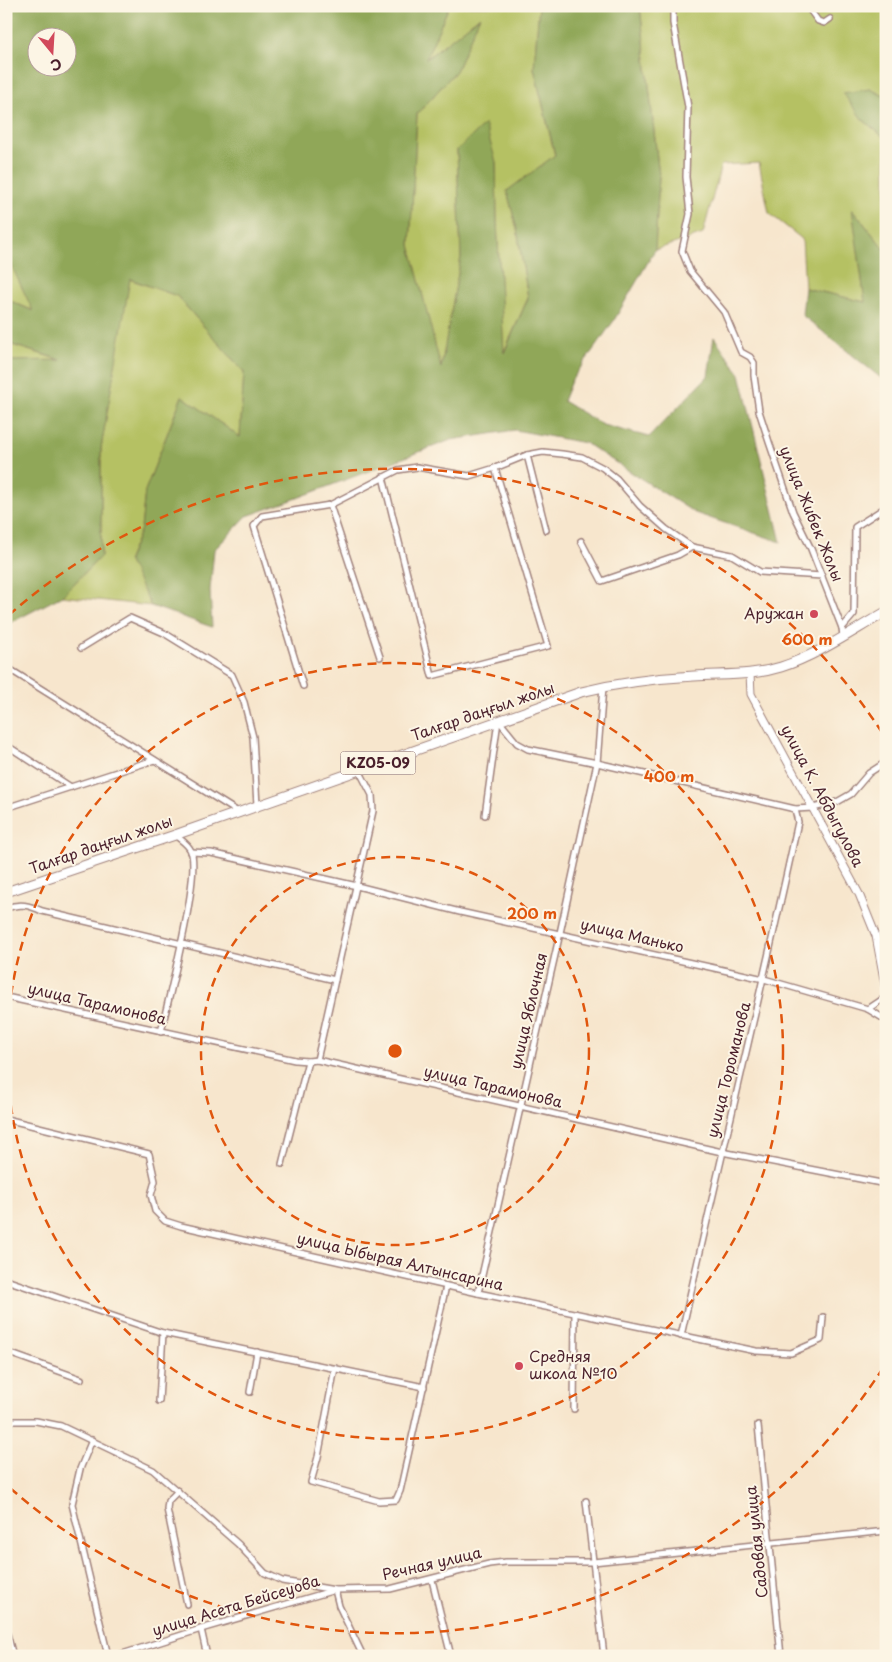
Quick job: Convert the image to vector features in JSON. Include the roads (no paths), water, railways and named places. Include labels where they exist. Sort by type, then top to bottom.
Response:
[{"type":"main road","name":"Талғар даңғыл жолы","points":[[6,892],[175,835],[581,692],[603,687],[694,676],[750,674],[781,667],[818,651],[843,632],[886,612]]},
{"type":"street","name":"улица Жибек Жолы","points":[[673,6],[673,23],[688,107],[686,177],[690,214],[682,251],[690,271],[724,312],[741,352],[750,357],[754,363],[759,411],[769,442],[793,512],[811,549],[843,632]]},
{"type":"street","points":[[807,6],[818,21],[824,23],[830,19]]},
{"type":"street","points":[[302,686],[254,526],[262,516],[330,505],[398,470],[417,467],[469,476],[527,455],[543,452],[582,458],[603,468],[617,479],[640,506],[666,529],[692,546],[732,555],[760,572],[822,576]]},
{"type":"street","points":[[527,455],[546,530]]},
{"type":"street","points":[[383,477],[432,676],[548,646],[495,468]]},
{"type":"street","points":[[330,505],[380,657]]},
{"type":"street","points":[[843,632],[854,614],[855,527],[886,507]]},
{"type":"street","points":[[581,541],[602,581],[678,555],[692,546]]},
{"type":"street","points":[[81,648],[130,618],[164,633],[232,675],[244,702],[253,737],[257,805]]},
{"type":"street","points":[[6,667],[238,812]]},
{"type":"street","name":"улица К. Абдыгулова","points":[[750,674],[751,694],[859,894],[876,936],[886,990]]},
{"type":"street","name":"улица Яблочная","points":[[478,1293],[597,763],[603,687]]},
{"type":"street","points":[[498,720],[517,743],[522,746],[796,809],[830,804],[851,794],[868,773],[886,762]]},
{"type":"street","points":[[486,815],[498,720]]},
{"type":"street","points":[[6,745],[71,787]]},
{"type":"street","points":[[6,808],[154,760]]},
{"type":"street","points":[[317,1060],[373,812],[374,802],[359,769]]},
{"type":"street","name":"улица Тороманова","points":[[681,1336],[722,1152],[764,979],[798,822],[796,809]]},
{"type":"street","points":[[160,1032],[193,873],[191,852],[175,835]]},
{"type":"street","name":"улица Манько","points":[[191,852],[211,853],[460,912],[764,979],[868,1009],[886,1020]]},
{"type":"street","points":[[6,908],[20,904],[29,905],[42,911],[335,980]]},
{"type":"street","name":"улица Тарамонова","points":[[6,997],[160,1032],[308,1061],[317,1060],[722,1152],[886,1184]]},
{"type":"street","points":[[868,1009],[886,997]]},
{"type":"street","points":[[282,1164],[308,1061]]},
{"type":"street","name":"улица Ыбырая Алтынсарина","points":[[6,1119],[149,1154],[155,1181],[151,1195],[155,1211],[165,1222],[478,1293],[756,1351],[791,1353],[821,1340],[823,1317]]},
{"type":"street","points":[[6,1280],[163,1333],[424,1387]]},
{"type":"street","points":[[335,1368],[318,1458],[311,1482],[379,1501],[396,1500],[400,1492],[446,1286]]},
{"type":"street","points":[[574,1408],[575,1313]]},
{"type":"street","points":[[159,1401],[163,1333]]},
{"type":"street","points":[[6,1352],[81,1379]]},
{"type":"street","points":[[250,1392],[257,1352]]},
{"type":"street","name":"Речная улица","points":[[6,1421],[36,1421],[61,1426],[153,1470],[238,1544],[265,1573],[282,1581],[335,1590],[390,1589],[498,1563],[592,1562],[886,1531]]},
{"type":"street","name":"Садовая улица","points":[[758,1425],[781,1656]]},
{"type":"street","points":[[92,1440],[80,1469],[72,1504],[108,1656]]},
{"type":"street","points":[[178,1491],[168,1501],[167,1509],[187,1604]]},
{"type":"street","points":[[586,1501],[604,1656]]},
{"type":"street","points":[[432,1580],[451,1656]]},
{"type":"street","points":[[335,1590],[339,1606],[363,1656]]},
{"type":"street","name":"улица Асета Бейсеуова","points":[[116,1656],[335,1590]]},
{"type":"street","points":[[201,1629],[207,1656]]},
{"type":"street","points":[[6,1630],[13,1656]]},
{"type":"place","name":"Аружан","points":[[814,614]]},
{"type":"place","name":"Средняя школа №10","points":[[519,1366]]}]
